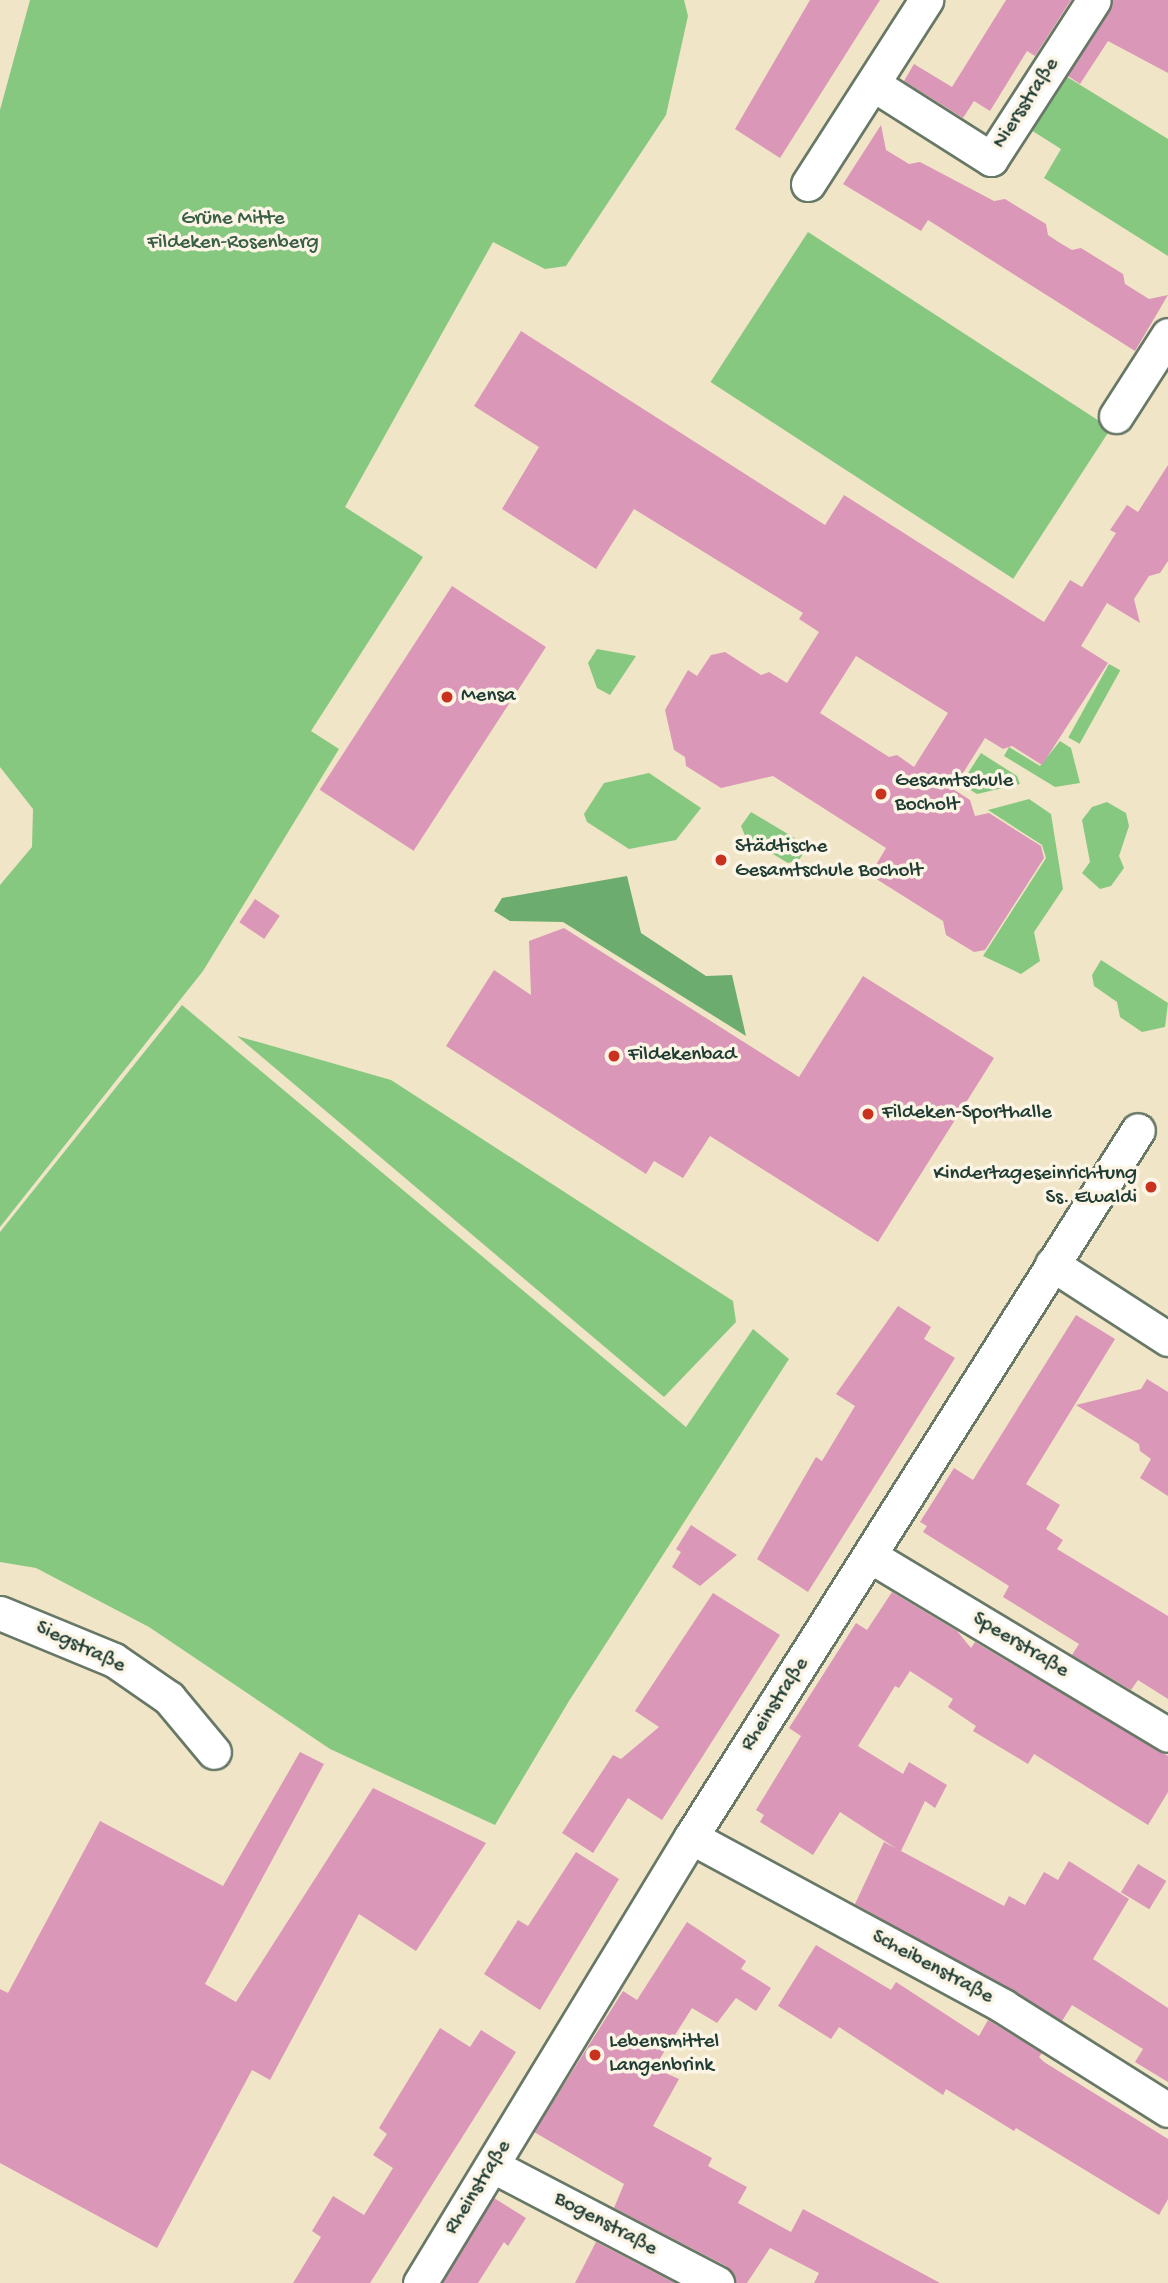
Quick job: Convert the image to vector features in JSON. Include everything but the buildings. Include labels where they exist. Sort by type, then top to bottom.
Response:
[{"type":"street","points":[[808,184],[926,0]]},
{"type":"street","name":"Niersstraße","points":[[873,84],[991,159],[1094,0]]},
{"type":"street","points":[[1116,416],[1168,335]]},
{"type":"street","name":"Rheinstraße","points":[[421,2283],[691,1838],[872,1557],[1052,1264],[1138,1130]]},
{"type":"street","points":[[1052,1264],[1168,1339]]},
{"type":"street","name":"Speerstraße","points":[[872,1557],[1168,1734]]},
{"type":"street","name":"Siegstraße","points":[[0,1613],[114,1660],[169,1699],[214,1752]]},
{"type":"street","name":"Scheibenstraße","points":[[691,1838],[1003,2007],[1168,2110]]},
{"type":"street","name":"Bogenstraße","points":[[493,2166],[717,2283]]},
{"type":"green space","name":"Grüne Mitte Fildeken-Rosenberg","points":[[30,0],[684,0],[688,16],[666,115],[566,266],[545,269],[493,242],[345,507],[423,557],[311,731],[339,749],[203,971],[0,1227],[0,885],[32,847],[33,809],[0,767],[0,110]]},
{"type":"green space","points":[[1064,75],[1168,139],[1168,256],[1044,178],[1061,149],[1031,130]]},
{"type":"green space","points":[[808,232],[1111,429],[1013,579],[711,382]]},
{"type":"green space","points":[[597,649],[636,656],[610,695],[597,688],[588,663]]},
{"type":"green space","points":[[1109,664],[1120,670],[1080,744],[1068,737]]},
{"type":"green space","points":[[1060,741],[1071,748],[1080,783],[1055,787],[1004,756],[1009,747],[1040,766]]},
{"type":"green space","points":[[981,753],[1017,776],[1020,784],[977,794],[961,784]]},
{"type":"green space","points":[[649,773],[701,808],[676,840],[629,849],[587,822],[584,814],[604,783]]},
{"type":"green space","points":[[1029,799],[1051,814],[1063,889],[1034,932],[1040,961],[1021,974],[983,956],[1046,858],[1042,845],[988,810]]},
{"type":"green space","points":[[1107,802],[1126,813],[1129,826],[1119,856],[1124,868],[1111,886],[1100,889],[1082,873],[1090,862],[1082,820],[1092,807]]},
{"type":"green space","points":[[751,812],[808,846],[799,860],[788,863],[746,838],[741,826]]},
{"type":"green space","points":[[627,876],[641,933],[706,976],[732,975],[746,1036],[563,922],[510,921],[494,911],[502,898]]},
{"type":"green space","points":[[1101,960],[1168,1003],[1165,1027],[1142,1032],[1120,1017],[1117,1002],[1094,986],[1092,975]]},
{"type":"green space","points":[[182,1005],[686,1427],[753,1329],[789,1359],[569,1701],[495,1825],[330,1749],[149,1627],[36,1568],[0,1562],[0,1232]]},
{"type":"green space","points":[[237,1036],[391,1080],[733,1301],[736,1322],[664,1397]]},
{"type":"place","name":"Mensa","points":[[447,697]]},
{"type":"place","name":"Gesamtschule Bocholt","points":[[881,794]]},
{"type":"place","name":"Städtische Gesamtschule Bocholt","points":[[721,860]]},
{"type":"place","name":"Fildekenbad","points":[[614,1056]]},
{"type":"place","name":"Fildeken-Sporthalle","points":[[868,1114]]},
{"type":"place","name":"Kindertageseinrichtung Ss. Ewaldi","points":[[1151,1187]]},
{"type":"place","name":"Lebensmittel Langenbrink","points":[[595,2055]]}]
